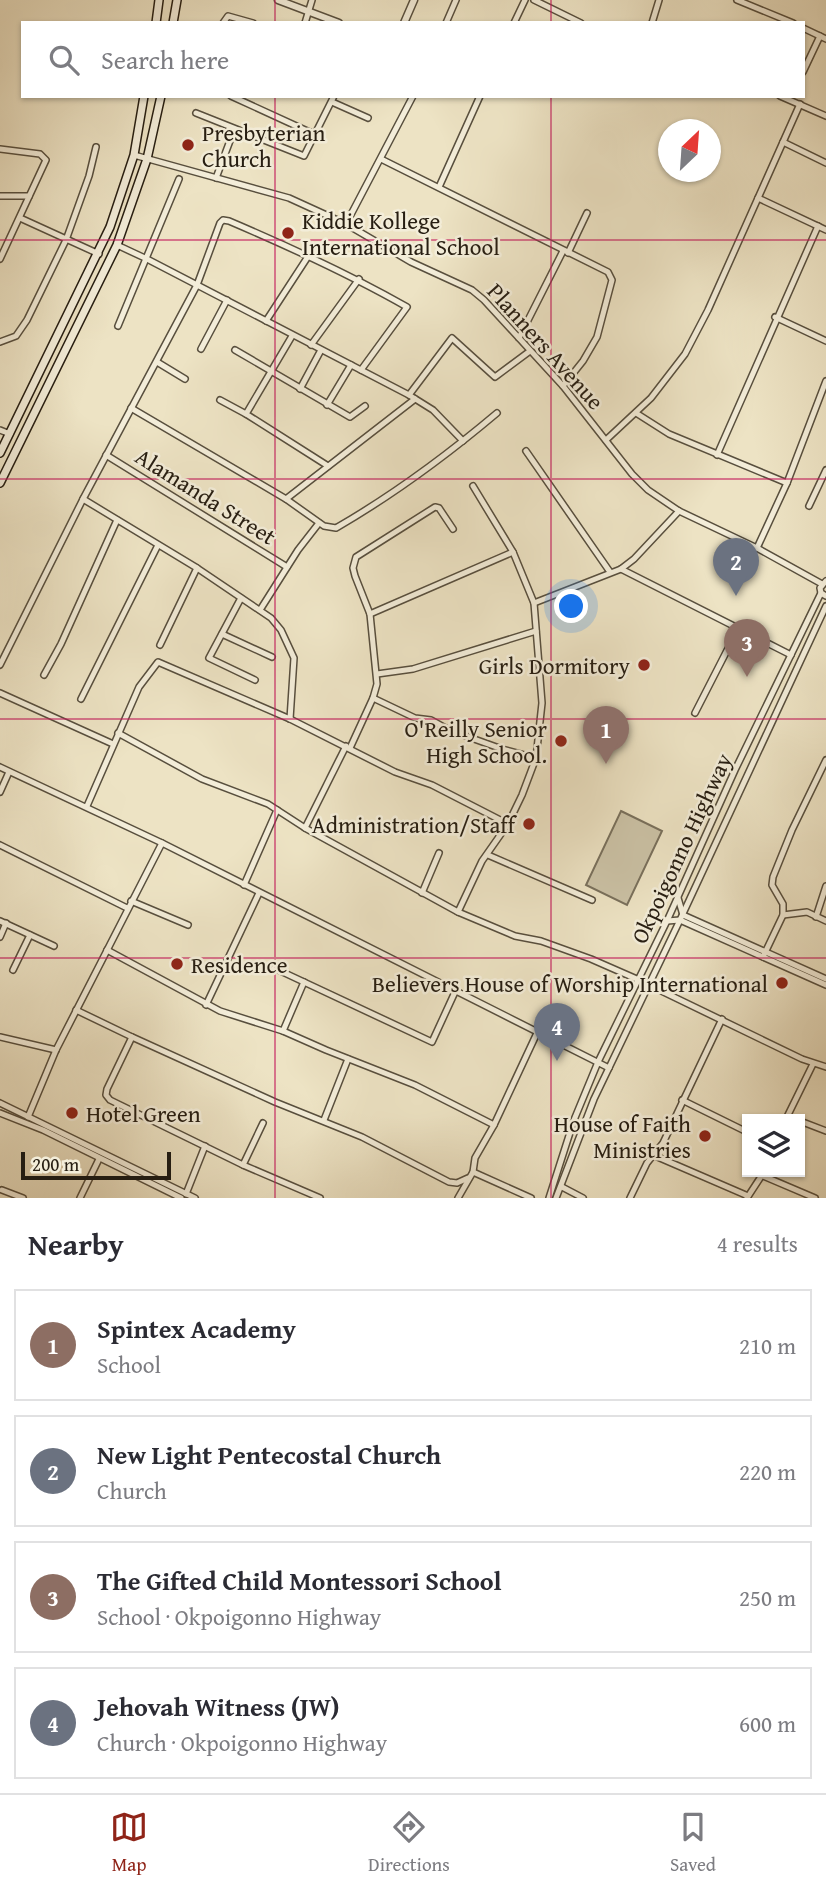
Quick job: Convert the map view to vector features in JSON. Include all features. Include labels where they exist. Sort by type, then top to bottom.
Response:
[{"type":"main road","points":[[156,21],[159,0]]},
{"type":"main road","points":[[173,21],[177,0]]},
{"type":"main road","points":[[0,453],[99,254],[119,204],[134,155],[144,98]]},
{"type":"main road","points":[[0,483],[117,246],[147,159],[161,98]]},
{"type":"street","points":[[278,0],[334,21]]},
{"type":"street","points":[[306,21],[312,0]]},
{"type":"street","points":[[405,21],[414,0]]},
{"type":"street","points":[[447,21],[456,0]]},
{"type":"street","points":[[515,21],[525,0]]},
{"type":"street","points":[[534,0],[577,21]]},
{"type":"street","points":[[653,21],[659,0]]},
{"type":"street","points":[[737,0],[789,21]]},
{"type":"street","points":[[224,21],[228,16],[246,21]]},
{"type":"street","points":[[805,29],[823,37],[805,68]]},
{"type":"street","points":[[238,98],[316,135]]},
{"type":"street","points":[[346,224],[412,98]]},
{"type":"street","points":[[439,187],[479,98]]},
{"type":"street","points":[[784,98],[826,116]]},
{"type":"street","points":[[196,113],[304,156],[333,99],[368,118]]},
{"type":"street","points":[[606,440],[636,413],[669,377],[685,354],[708,310],[800,104]]},
{"type":"street","points":[[216,178],[234,130]]},
{"type":"street","points":[[783,142],[826,163]]},
{"type":"street","points":[[0,342],[16,336],[27,320],[66,240],[89,176],[96,147]]},
{"type":"street","points":[[0,149],[44,156],[46,160],[0,259]]},
{"type":"street","name":"Planners Avenue","points":[[134,155],[289,198],[346,224],[411,262],[472,290],[563,386],[632,474],[648,490],[678,511],[824,583]]},
{"type":"street","points":[[381,159],[608,272],[612,280],[597,337],[583,361],[563,386]]},
{"type":"street","points":[[118,326],[178,179]]},
{"type":"street","points":[[0,196],[29,196]]},
{"type":"street","points":[[758,198],[826,230]]},
{"type":"street","points":[[519,338],[587,213]]},
{"type":"street","points":[[20,218],[99,254]]},
{"type":"street","points":[[0,665],[83,499],[197,285],[217,227],[223,220],[309,255],[359,279],[407,307],[360,370]]},
{"type":"street","points":[[717,455],[775,317],[818,226]]},
{"type":"street","points":[[117,246],[412,397],[433,410],[463,441]]},
{"type":"street","points":[[266,321],[309,255]]},
{"type":"street","points":[[311,345],[359,279]]},
{"type":"street","points":[[201,349],[227,300]]},
{"type":"street","points":[[775,317],[826,341]]},
{"type":"street","points":[[246,414],[292,336]]},
{"type":"street","points":[[286,499],[412,397],[452,338],[495,377],[530,351]]},
{"type":"street","points":[[236,350],[351,418],[365,405]]},
{"type":"street","points":[[300,388],[321,350]]},
{"type":"street","points":[[157,362],[185,379]]},
{"type":"street","points":[[327,405],[351,365]]},
{"type":"street","points":[[757,548],[787,483],[826,381]]},
{"type":"street","points":[[220,400],[328,466]]},
{"type":"street","points":[[131,408],[286,499],[319,523],[336,528],[401,488],[497,413]]},
{"type":"street","points":[[636,413],[669,434],[787,483]]},
{"type":"street","points":[[0,430],[10,434]]},
{"type":"street","points":[[526,451],[610,572]]},
{"type":"street","name":"Alamanda Street","points":[[106,455],[287,567]]},
{"type":"street","points":[[810,506],[826,470]]},
{"type":"street","points":[[458,912],[478,870],[508,824],[522,795],[536,758],[542,703],[534,603],[513,552],[474,486]]},
{"type":"street","points":[[83,499],[197,568],[260,610],[281,630],[294,658],[290,719]]},
{"type":"street","points":[[305,828],[376,689],[377,674],[370,614],[353,568],[356,557],[435,507],[439,508],[453,529]]},
{"type":"street","points":[[534,603],[621,569],[634,559],[678,511]]},
{"type":"street","points":[[44,674],[61,644],[117,520]]},
{"type":"street","points":[[260,610],[319,523]]},
{"type":"street","points":[[81,699],[158,545]]},
{"type":"street","points":[[370,614],[513,552]]},
{"type":"street","points":[[160,645],[197,568]]},
{"type":"street","points":[[621,569],[791,655]]},
{"type":"street","name":"Okpoigonno Highway","points":[[549,1198],[574,1120],[598,1062],[678,898],[735,770],[824,594],[824,583]]},
{"type":"street","points":[[241,598],[211,659],[255,680]]},
{"type":"street","name":"Okpoigonno Highway","points":[[556,1198],[594,1099],[682,918],[826,606]]},
{"type":"street","points":[[695,713],[739,627]]},
{"type":"street","points":[[377,674],[413,669],[536,631]]},
{"type":"street","points":[[222,634],[272,657]]},
{"type":"street","points":[[87,806],[139,687],[158,662],[290,719],[395,772],[432,785],[508,824]]},
{"type":"street","points":[[0,693],[113,744]]},
{"type":"street","points":[[373,698],[415,718],[431,720],[449,730],[536,758]]},
{"type":"street","points":[[118,733],[202,779],[253,797],[458,912],[515,936],[541,941],[590,958],[639,980]]},
{"type":"street","points":[[764,954],[783,915],[783,904],[772,885],[773,877],[826,760]]},
{"type":"street","points":[[0,767],[162,843],[609,1068]]},
{"type":"street","points":[[0,792],[9,772]]},
{"type":"street","points":[[244,885],[277,810]]},
{"type":"street","points":[[28,1116],[56,1050],[162,843]]},
{"type":"street","points":[[0,845],[127,908]]},
{"type":"street","points":[[422,893],[439,853]]},
{"type":"street","points":[[488,855],[592,900]]},
{"type":"street","points":[[816,916],[826,886]]},
{"type":"street","points":[[206,1005],[259,893]]},
{"type":"street","points":[[678,898],[682,918]]},
{"type":"street","points":[[131,901],[188,925]]},
{"type":"street","points":[[783,915],[800,911],[826,921]]},
{"type":"street","points":[[667,921],[682,918],[826,979]]},
{"type":"street","points":[[0,937],[3,922],[54,946]]},
{"type":"street","points":[[13,970],[30,935]]},
{"type":"street","points":[[107,950],[206,1005],[283,1031],[415,1085],[494,1125]]},
{"type":"street","points":[[764,954],[826,985]]},
{"type":"street","points":[[274,968],[432,1042],[455,992]]},
{"type":"street","points":[[283,1031],[304,982]]},
{"type":"street","points":[[649,985],[813,1064],[826,1067]]},
{"type":"street","points":[[76,1010],[275,1102],[362,1137],[449,1182],[457,1183],[468,1178]]},
{"type":"street","points":[[630,1198],[643,1171],[663,1143],[722,1019]]},
{"type":"street","points":[[458,1198],[473,1172],[475,1158],[494,1125],[537,1033]]},
{"type":"street","points":[[0,1037],[56,1050]]},
{"type":"street","points":[[132,1037],[106,1095],[110,1100],[317,1198]]},
{"type":"street","points":[[324,1120],[348,1059]]},
{"type":"street","points":[[789,1114],[813,1064]]},
{"type":"street","points":[[682,1100],[742,1130]]},
{"type":"street","points":[[0,1103],[184,1196]]},
{"type":"street","points":[[0,1113],[43,1130],[99,1159],[184,1196],[195,1198]]},
{"type":"street","points":[[243,1165],[263,1123]]},
{"type":"street","points":[[805,1123],[826,1131]]},
{"type":"street","points":[[184,1196],[205,1146]]},
{"type":"street","points":[[653,1156],[747,1197],[760,1177]]},
{"type":"street","points":[[79,1198],[99,1159]]},
{"type":"street","points":[[473,1172],[531,1198]]},
{"type":"street","points":[[770,1177],[814,1198]]},
{"type":"street","points":[[562,1187],[583,1198]]},
{"type":"street","points":[[2,1190],[23,1198]]},
{"type":"shaded area","points":[[621,811],[662,831],[627,905],[586,885]]},
{"type":"place","name":"Presbyterian Church","points":[[188,145]]},
{"type":"place","name":"Kiddie Kollege International School","points":[[288,233]]},
{"type":"place","name":"New Light Pentecostal Church","points":[[736,596]]},
{"type":"place","name":"Girls Dormitory","points":[[644,665]]},
{"type":"place","name":"The Gifted Child Montessori School","points":[[747,677]]},
{"type":"place","name":"O'Reilly Senior High School.","points":[[561,741]]},
{"type":"place","name":"Spintex Academy","points":[[606,764]]},
{"type":"place","name":"Administration/Staff","points":[[529,824]]},
{"type":"place","name":"Residence","points":[[177,964]]},
{"type":"place","name":"Believers House of Worship International","points":[[782,983]]},
{"type":"place","name":"Jehovah Witness (JW)","points":[[557,1061]]},
{"type":"place","name":"Hotel Green","points":[[72,1113]]},
{"type":"place","name":"House of Faith Ministries","points":[[705,1136]]}]
